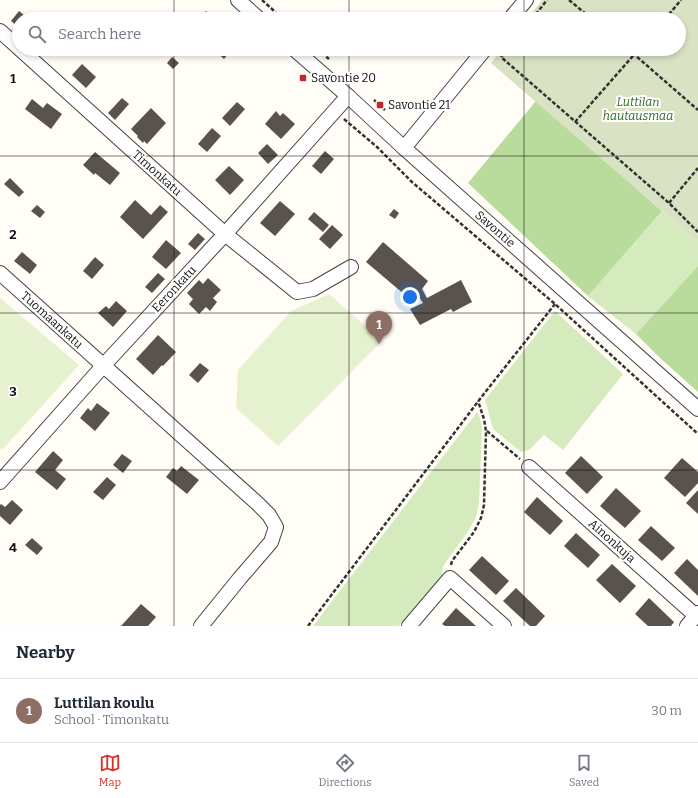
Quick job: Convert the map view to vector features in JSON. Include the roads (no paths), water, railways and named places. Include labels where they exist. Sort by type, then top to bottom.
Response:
[{"type":"street","points":[[238,0],[251,12]]},
{"type":"street","points":[[516,12],[526,0]]},
{"type":"street","name":"Timonkatu","points":[[0,31],[12,42]]},
{"type":"street","name":"Timonkatu","points":[[27,56],[225,234],[297,292],[313,289],[350,267]]},
{"type":"street","name":"Savontie","points":[[302,56],[698,409]]},
{"type":"street","points":[[404,148],[479,56]]},
{"type":"street","name":"Eeronkatu","points":[[0,482],[348,96]]},
{"type":"street","name":"Tuomaankatu","points":[[0,273],[257,503],[268,514],[276,528],[271,542],[201,626]]},
{"type":"street","name":"Ainonkuja","points":[[529,466],[694,618]]},
{"type":"street","points":[[408,626],[450,578],[504,626]]},
{"type":"place","name":"Savontie 20","points":[[303,78]]},
{"type":"place","name":"Savontie 21","points":[[380,105]]},
{"type":"place","name":"Luttilan koulu","points":[[379,344]]},
{"type":"park label","name":"Luttilan hautausmaa","points":[[638,109]]}]
